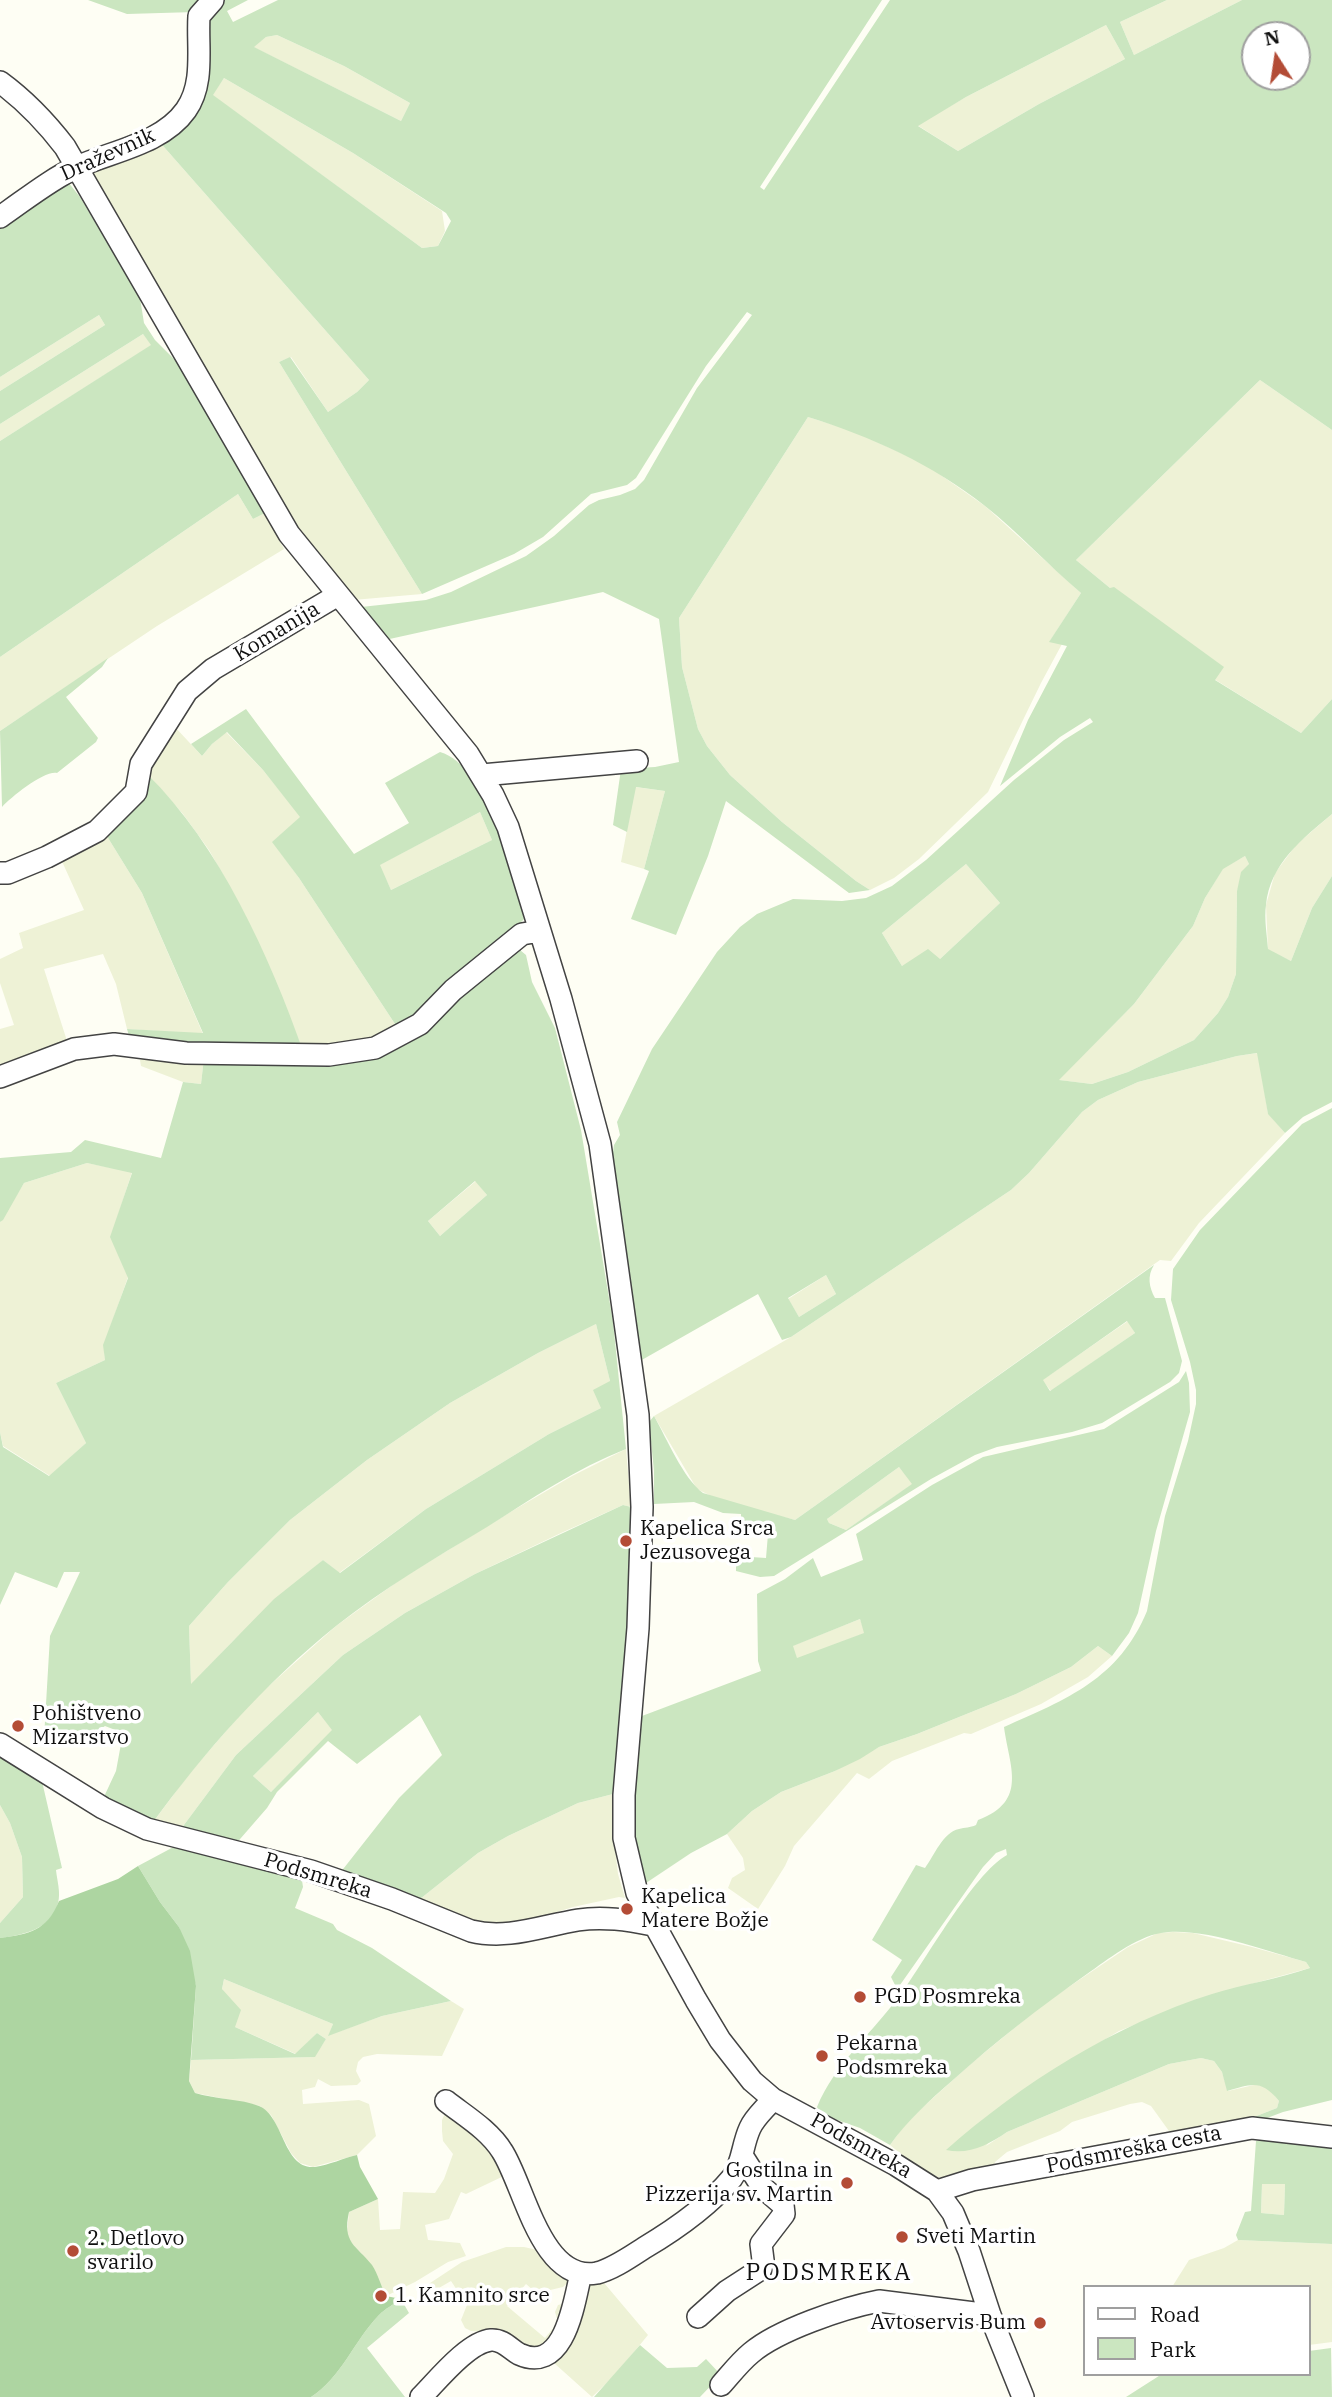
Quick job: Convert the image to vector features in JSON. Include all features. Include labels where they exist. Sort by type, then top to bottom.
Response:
[{"type":"street","name":"Draževnik","points":[[0,217],[53,180],[76,167],[145,140],[170,126],[187,110],[200,70],[199,16],[213,0]]},
{"type":"street","points":[[0,82],[43,119],[65,147],[289,534],[338,595]]},
{"type":"street","name":"Komanija","points":[[0,873],[8,873],[47,857],[97,831],[136,792],[141,764],[187,691],[213,669],[338,595],[447,726],[482,775],[508,827],[568,1024],[600,1144],[638,1415],[642,1520],[638,1628],[624,1795],[624,1838]]},
{"type":"street","points":[[482,775],[637,761]]},
{"type":"street","points":[[0,1077],[74,1049],[114,1044],[186,1053],[329,1055],[376,1048],[421,1024],[453,990],[522,934],[540,931]]},
{"type":"street","name":"Podsmreka","points":[[0,1744],[103,1808],[147,1829],[311,1871],[392,1899],[471,1931],[506,1935],[603,1918],[653,1925]]},
{"type":"street","name":"Podsmreka","points":[[624,1838],[637,1893],[653,1925],[720,2040],[752,2081],[774,2099],[896,2165],[937,2191],[953,2213],[1023,2397]]},
{"type":"street","points":[[446,2101],[487,2133],[503,2151],[550,2252],[568,2268],[581,2273],[598,2273],[676,2229],[709,2202],[733,2177],[743,2157],[749,2131],[755,2119],[774,2099]]},
{"type":"street","name":"Podsmreška cesta","points":[[937,2191],[972,2179],[1252,2128],[1332,2137]]},
{"type":"street","points":[[698,2317],[727,2291],[761,2269],[761,2244],[785,2214],[783,2205],[762,2187],[743,2157]]},
{"type":"street","points":[[421,2397],[466,2352],[482,2342],[493,2339],[503,2342],[520,2354],[537,2357],[551,2353],[560,2342],[572,2313],[581,2273]]},
{"type":"street","points":[[720,2385],[751,2352],[773,2338],[863,2304],[879,2301],[990,2315]]},
{"type":"green space","points":[[88,0],[206,0],[195,12],[127,14]]},
{"type":"green space","points":[[218,0],[248,0],[227,11],[233,22],[278,0],[882,0],[760,187],[764,190],[890,0],[1167,0],[1120,22],[1134,55],[1242,0],[1332,0],[1332,430],[1260,380],[1076,560],[1110,588],[1114,587],[1224,667],[1215,680],[1301,733],[1332,699],[1332,814],[1289,853],[1281,865],[1269,890],[1265,916],[1268,949],[1291,961],[1312,908],[1332,876],[1332,1102],[1303,1117],[1285,1133],[1268,1114],[1257,1053],[1138,1082],[1098,1100],[1082,1112],[1011,1190],[791,1337],[782,1340],[758,1294],[640,1361],[612,1159],[614,1145],[620,1135],[617,1122],[652,1049],[717,952],[740,927],[757,914],[793,899],[842,901],[866,898],[892,886],[926,860],[1014,780],[1064,740],[1093,722],[1090,718],[1060,737],[1000,786],[1028,720],[1067,646],[1049,642],[1081,593],[998,516],[944,477],[901,453],[808,417],[679,618],[682,667],[698,729],[707,746],[730,775],[782,822],[870,890],[849,893],[726,801],[708,856],[676,935],[631,919],[649,871],[644,869],[665,791],[636,787],[627,832],[613,825],[621,769],[679,762],[659,619],[603,592],[385,640],[361,607],[426,600],[451,592],[526,556],[589,505],[635,489],[644,480],[697,388],[752,315],[747,312],[706,366],[636,478],[627,485],[591,494],[543,537],[514,554],[422,594],[279,362],[290,357],[328,412],[369,380],[157,139],[186,118],[204,19]],"holes":[[[1106,25],[1125,59],[958,151],[918,126],[966,97]],[[277,35],[344,66],[410,103],[401,121],[254,47],[266,37]],[[224,78],[353,153],[446,213],[451,221],[438,246],[422,248],[213,95]],[[1245,856],[1249,864],[1241,872],[1237,891],[1236,974],[1228,997],[1218,1013],[1194,1040],[1128,1072],[1092,1084],[1059,1080],[1134,1004],[1193,926],[1205,898],[1223,869]],[[966,864],[1000,903],[940,959],[928,949],[902,966],[882,933]],[[826,1275],[836,1294],[799,1317],[788,1298]]]},
{"type":"green space","points":[[1167,0],[1242,0],[1134,55],[1120,22]]},
{"type":"green space","points":[[1106,25],[1125,59],[958,151],[917,125],[966,97]]},
{"type":"green space","points":[[277,35],[344,66],[410,103],[401,121],[253,47],[266,37]]},
{"type":"green space","points":[[224,78],[353,153],[442,211],[445,231],[438,246],[422,248],[212,95]]},
{"type":"green space","points":[[157,139],[369,380],[328,412],[291,357],[279,362],[422,594],[353,600],[301,532],[125,238],[89,171]]},
{"type":"green space","points":[[68,182],[80,197],[140,298],[144,323],[155,340],[183,368],[265,513],[253,519],[238,494],[0,657],[0,441],[151,345],[143,334],[0,424],[0,391],[105,325],[99,315],[0,377],[0,222]]},
{"type":"green space","points":[[99,315],[105,325],[0,391],[0,377]]},
{"type":"green space","points":[[143,334],[152,345],[0,441],[0,424]]},
{"type":"green space","points":[[1260,380],[1332,430],[1332,699],[1301,733],[1214,679],[1223,667],[1110,588],[1076,560]]},
{"type":"green space","points":[[808,417],[853,431],[925,464],[985,506],[1081,593],[1050,641],[1062,644],[988,792],[919,859],[894,878],[870,890],[782,822],[730,775],[707,746],[698,729],[682,667],[679,618]]},
{"type":"green space","points":[[238,494],[253,519],[265,513],[284,549],[157,626],[0,731],[0,657]]},
{"type":"green space","points":[[108,658],[102,667],[66,697],[98,738],[96,742],[57,773],[37,780],[2,807],[0,731]]},
{"type":"green space","points":[[246,709],[354,854],[409,823],[385,783],[440,752],[457,761],[486,799],[515,876],[524,919],[504,941],[398,1032],[299,878],[272,842],[300,817],[263,770],[227,732],[202,756],[191,744]],"holes":[[[480,812],[492,840],[391,890],[380,865]]]},
{"type":"green space","points":[[174,726],[202,756],[226,732],[263,770],[301,817],[273,842],[398,1032],[354,1049],[303,1051],[266,961],[209,850],[183,814],[147,774]]},
{"type":"green space","points":[[147,774],[197,834],[240,904],[275,978],[303,1051],[132,1046],[127,1029],[203,1033],[142,893],[105,833]]},
{"type":"green space","points":[[635,787],[665,791],[644,869],[621,862]]},
{"type":"green space","points":[[480,812],[492,840],[391,890],[379,865]]},
{"type":"green space","points":[[1332,814],[1332,876],[1312,908],[1291,961],[1268,950],[1266,905],[1275,873],[1296,845]]},
{"type":"green space","points":[[105,833],[142,893],[203,1034],[127,1029],[116,984],[103,954],[44,969],[68,1044],[0,1071],[0,1029],[14,1025],[0,983],[0,959],[23,948],[19,933],[84,910],[60,857]]},
{"type":"green space","points":[[1245,856],[1249,864],[1237,891],[1236,974],[1228,997],[1218,1013],[1194,1040],[1128,1072],[1092,1084],[1058,1080],[1134,1004],[1193,926],[1205,898],[1223,868]]},
{"type":"green space","points":[[966,864],[1000,903],[940,959],[902,966],[882,933]]},
{"type":"green space","points":[[520,950],[526,955],[532,982],[555,1028],[581,1130],[613,1322],[626,1449],[590,1465],[537,1495],[410,1574],[336,1626],[260,1695],[193,1771],[151,1825],[102,1801],[116,1771],[123,1733],[105,1726],[88,1737],[44,1738],[50,1636],[80,1572],[64,1572],[57,1588],[15,1572],[0,1605],[0,1432],[3,1447],[49,1476],[86,1443],[56,1383],[105,1360],[103,1345],[128,1278],[110,1237],[132,1173],[87,1163],[24,1183],[0,1222],[0,1158],[71,1152],[85,1140],[161,1158],[183,1082],[201,1084],[204,1058],[364,1054],[508,952]],"holes":[[[475,1181],[487,1195],[440,1236],[428,1221]],[[596,1324],[610,1381],[593,1390],[601,1408],[549,1434],[426,1509],[340,1573],[323,1560],[274,1599],[191,1684],[189,1626],[228,1582],[290,1520],[367,1460],[450,1403]]]},
{"type":"green space","points":[[1258,1053],[1268,1113],[1285,1133],[1199,1223],[1171,1261],[1160,1260],[795,1520],[721,1501],[697,1489],[654,1416],[791,1337],[1011,1190],[1082,1112],[1098,1100],[1138,1082]]},
{"type":"green space","points":[[148,1057],[204,1058],[201,1084],[183,1082],[141,1066],[140,1060]]},
{"type":"green space","points":[[1332,1108],[1332,2100],[1283,2112],[1254,2123],[1236,2124],[1277,2108],[1279,2101],[1267,2089],[1256,2085],[1227,2091],[1222,2072],[1214,2061],[1201,2058],[1169,2064],[1007,2132],[978,2148],[946,2150],[1038,2079],[1105,2039],[1140,2022],[1212,1994],[1310,1968],[1306,1962],[1234,1941],[1177,1932],[1151,1935],[1132,1944],[1052,1999],[1001,2038],[936,2095],[890,2145],[860,2128],[820,2114],[817,2107],[833,2077],[900,1995],[965,1898],[994,1865],[1007,1855],[1006,1849],[996,1853],[983,1867],[900,1985],[895,1985],[891,1977],[902,1960],[872,1940],[916,1865],[925,1868],[948,1835],[976,1825],[978,1820],[1004,1803],[1010,1793],[1012,1781],[1004,1727],[1049,1707],[1089,1684],[1122,1654],[1147,1611],[1165,1516],[1188,1441],[1196,1404],[1190,1362],[1171,1300],[1173,1269],[1200,1230],[1302,1124]]},
{"type":"green space","points":[[87,1163],[132,1172],[111,1237],[128,1277],[104,1345],[105,1360],[56,1383],[86,1443],[50,1476],[3,1446],[0,1432],[0,1222],[24,1183]]},
{"type":"green space","points":[[476,1181],[487,1195],[440,1236],[428,1221]]},
{"type":"green space","points":[[1154,1265],[1150,1277],[1151,1290],[1155,1298],[1165,1298],[1182,1361],[1179,1373],[1170,1382],[1102,1423],[997,1447],[975,1455],[931,1479],[774,1576],[760,1577],[736,1571],[736,1556],[766,1558],[768,1534],[741,1534],[741,1514],[723,1513],[694,1502],[654,1504],[649,1422],[654,1416],[682,1468],[703,1493],[795,1520]],"holes":[[[1127,1321],[1135,1333],[1050,1391],[1043,1380]],[[899,1467],[912,1484],[846,1530],[829,1523],[827,1519]]]},
{"type":"green space","points":[[826,1275],[836,1294],[799,1317],[788,1299]]},
{"type":"green space","points":[[1128,1321],[1135,1333],[1051,1391],[1042,1380]]},
{"type":"green space","points":[[596,1324],[610,1381],[601,1408],[549,1434],[426,1509],[339,1573],[323,1560],[234,1640],[191,1685],[189,1626],[228,1582],[290,1520],[367,1460],[450,1403]]},
{"type":"green space","points":[[1186,1371],[1190,1412],[1156,1531],[1138,1613],[1129,1633],[1112,1656],[1098,1646],[1071,1667],[1016,1694],[879,1747],[835,1771],[781,1792],[752,1811],[727,1834],[691,1853],[646,1883],[634,1846],[633,1824],[634,1778],[642,1716],[761,1671],[758,1661],[757,1594],[785,1579],[813,1558],[821,1577],[863,1560],[856,1534],[932,1485],[983,1457],[1104,1429],[1179,1382]],"holes":[[[860,1619],[864,1633],[797,1658],[793,1646]]]},
{"type":"green space","points":[[626,1449],[631,1507],[623,1505],[561,1533],[475,1574],[405,1613],[343,1655],[236,1755],[178,1833],[151,1825],[189,1774],[252,1701],[336,1626],[401,1579],[507,1514],[572,1476]]},
{"type":"green space","points":[[899,1467],[913,1484],[846,1530],[829,1523],[827,1519]]},
{"type":"green space","points":[[623,1505],[631,1507],[630,1595],[613,1794],[578,1803],[508,1836],[478,1853],[420,1899],[418,1904],[340,1873],[399,1798],[442,1755],[420,1715],[357,1764],[328,1741],[277,1792],[267,1808],[234,1846],[178,1833],[236,1755],[343,1655],[405,1613],[475,1574]],"holes":[[[318,1712],[332,1730],[271,1792],[253,1776]]]},
{"type":"green space","points":[[860,1619],[865,1633],[797,1659],[792,1646]]},
{"type":"green space","points":[[1098,1646],[1112,1656],[1088,1677],[1041,1704],[971,1734],[964,1733],[892,1761],[869,1779],[857,1773],[794,1846],[785,1866],[758,1909],[728,1888],[732,1878],[745,1870],[743,1858],[727,1834],[752,1811],[781,1792],[835,1771],[879,1747],[1016,1694],[1071,1667]]},
{"type":"green space","points":[[318,1712],[333,1730],[271,1792],[253,1776]]},
{"type":"green space","points":[[0,1749],[41,1777],[62,1868],[56,1870],[59,1899],[50,1919],[35,1929],[0,1938],[0,1923],[23,1897],[22,1857],[10,1823],[0,1805]]},
{"type":"green space","points":[[613,1794],[612,1825],[618,1874],[625,1898],[573,1907],[512,1926],[480,1927],[420,1899],[478,1853],[508,1836],[578,1803]]},
{"type":"green space","points":[[0,1805],[10,1823],[22,1857],[23,1897],[0,1923]]},
{"type":"green space","points":[[181,1843],[301,1874],[303,1887],[295,1908],[333,1924],[337,1930],[372,1948],[451,2001],[382,2016],[328,2036],[333,2024],[224,1979],[222,1989],[241,2010],[235,2027],[295,2054],[317,2033],[326,2039],[315,2057],[191,2060],[196,1986],[179,1927],[138,1866]]},
{"type":"green space","points":[[138,1866],[179,1927],[190,1951],[196,1986],[189,2081],[195,2093],[259,2106],[274,2120],[290,2152],[304,2166],[320,2166],[357,2155],[360,2167],[378,2199],[349,2212],[347,2231],[352,2243],[372,2265],[386,2296],[401,2299],[379,2315],[331,2380],[311,2397],[0,2397],[0,1938],[36,1929],[49,1919],[59,1901],[118,1879]]},
{"type":"green space","points":[[1158,1933],[1193,1933],[1252,1947],[1306,1962],[1310,1968],[1211,1995],[1119,2031],[1049,2073],[986,2146],[1007,2132],[1169,2064],[1201,2058],[1214,2061],[1222,2072],[1228,2091],[1258,2084],[1270,2090],[1279,2101],[1277,2108],[1236,2124],[1174,2138],[1151,2106],[1142,2102],[1130,2104],[1072,2122],[1060,2131],[1007,2152],[995,2162],[993,2170],[953,2177],[938,2177],[917,2167],[890,2145],[923,2107],[1045,2003],[1128,1947]]},
{"type":"green space","points":[[224,1979],[333,2024],[329,2035],[382,2016],[451,2001],[464,2009],[442,2056],[377,2054],[363,2057],[358,2062],[356,2071],[361,2081],[357,2085],[331,2086],[318,2079],[315,2087],[302,2090],[303,2104],[359,2100],[369,2104],[376,2136],[357,2155],[313,2167],[300,2163],[291,2153],[271,2115],[260,2106],[195,2093],[189,2081],[191,2060],[314,2057],[326,2039],[317,2033],[296,2054],[235,2027],[222,1989]]},
{"type":"green space","points":[[447,2109],[483,2136],[508,2174],[466,2194],[461,2192],[449,2219],[425,2225],[428,2240],[460,2243],[466,2256],[448,2262],[386,2296],[372,2266],[350,2241],[347,2233],[349,2212],[378,2199],[380,2230],[400,2229],[403,2192],[435,2193],[444,2179],[453,2154],[443,2141],[442,2120]]},
{"type":"green space","points":[[1281,2136],[1332,2143],[1332,2244],[1238,2240],[1236,2235],[1245,2212],[1251,2211],[1256,2141]],"holes":[[[1262,2184],[1285,2184],[1284,2215],[1261,2213]]]},
{"type":"green space","points":[[1262,2184],[1285,2184],[1284,2215],[1261,2213]]},
{"type":"green space","points":[[1238,2240],[1332,2244],[1332,2342],[1311,2345],[1311,2285],[1173,2285],[1189,2260],[1224,2248]]},
{"type":"green space","points":[[506,2247],[524,2247],[546,2252],[571,2280],[563,2287],[546,2291],[533,2290],[526,2284],[507,2306],[545,2338],[558,2322],[555,2312],[558,2305],[566,2303],[554,2344],[532,2351],[484,2332],[471,2331],[465,2328],[461,2320],[467,2305],[451,2281],[432,2292],[427,2285],[462,2262]]},
{"type":"green space","points":[[599,2277],[648,2335],[615,2375],[592,2397],[554,2363],[564,2349],[586,2287]]},
{"type":"green space","points":[[401,2299],[409,2313],[367,2348],[405,2397],[311,2397],[331,2380],[379,2315]]},
{"type":"green space","points":[[640,2345],[667,2368],[697,2367],[706,2359],[721,2375],[700,2397],[594,2397]]},
{"type":"green space","points":[[1331,2348],[1332,2397],[1126,2397],[1159,2376],[1311,2376],[1311,2351]]},
{"type":"place","name":"Kapelica Srca Jezusovega","points":[[626,1541]]},
{"type":"place","name":"Pohištveno Mizarstvo","points":[[18,1726]]},
{"type":"place","name":"Kapelica Matere Božje","points":[[627,1909]]},
{"type":"place","name":"PGD Posmreka","points":[[860,1997]]},
{"type":"place","name":"Pekarna Podsmreka","points":[[822,2056]]},
{"type":"place","name":"Gostilna in Pizzerija sv. Martin","points":[[847,2183]]},
{"type":"place","name":"Sveti Martin","points":[[902,2237]]},
{"type":"place","name":"2. Detlovo svarilo","points":[[73,2251]]},
{"type":"place","name":"1. Kamnito srce","points":[[381,2296]]},
{"type":"place","name":"Avtoservis Bum","points":[[1040,2323]]},
{"type":"district","name":"PODSMREKA","points":[[829,2273]]}]
